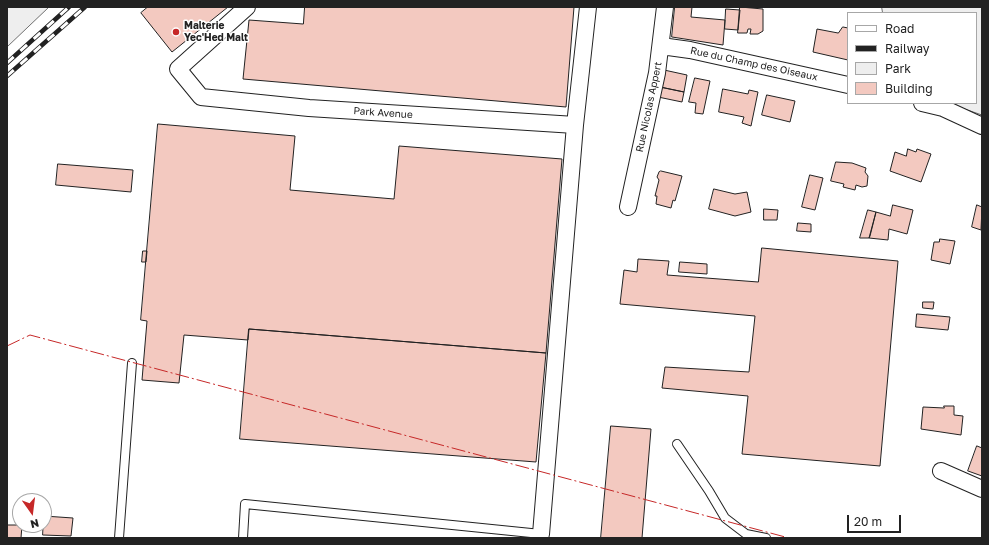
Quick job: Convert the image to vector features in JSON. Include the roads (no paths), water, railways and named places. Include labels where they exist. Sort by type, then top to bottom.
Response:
[{"type":"street","name":"Park Avenue","points":[[247,7],[178,69],[201,97],[309,108],[575,125]]},
{"type":"street","points":[[540,536],[575,125],[588,7]]},
{"type":"street","name":"Rue Nicolas Appert","points":[[628,207],[657,73],[665,7]]},
{"type":"street","name":"Rue du Champ des Oiseaux","points":[[661,46],[690,50],[847,85]]},
{"type":"street","points":[[926,104],[943,108],[982,126]]},
{"type":"street","points":[[942,471],[982,489]]},
{"type":"lane","points":[[119,538],[132,363]]},
{"type":"lane","points":[[677,444],[709,491],[725,518],[746,534],[766,538]]},
{"type":"lane","points":[[243,538],[245,504],[540,536]]},
{"type":"railway","points":[[7,63],[69,7]]},
{"type":"railway","points":[[7,76],[85,7]]},
{"type":"place","name":"Malterie Yec'Hed Malt","points":[[176,32]]}]
